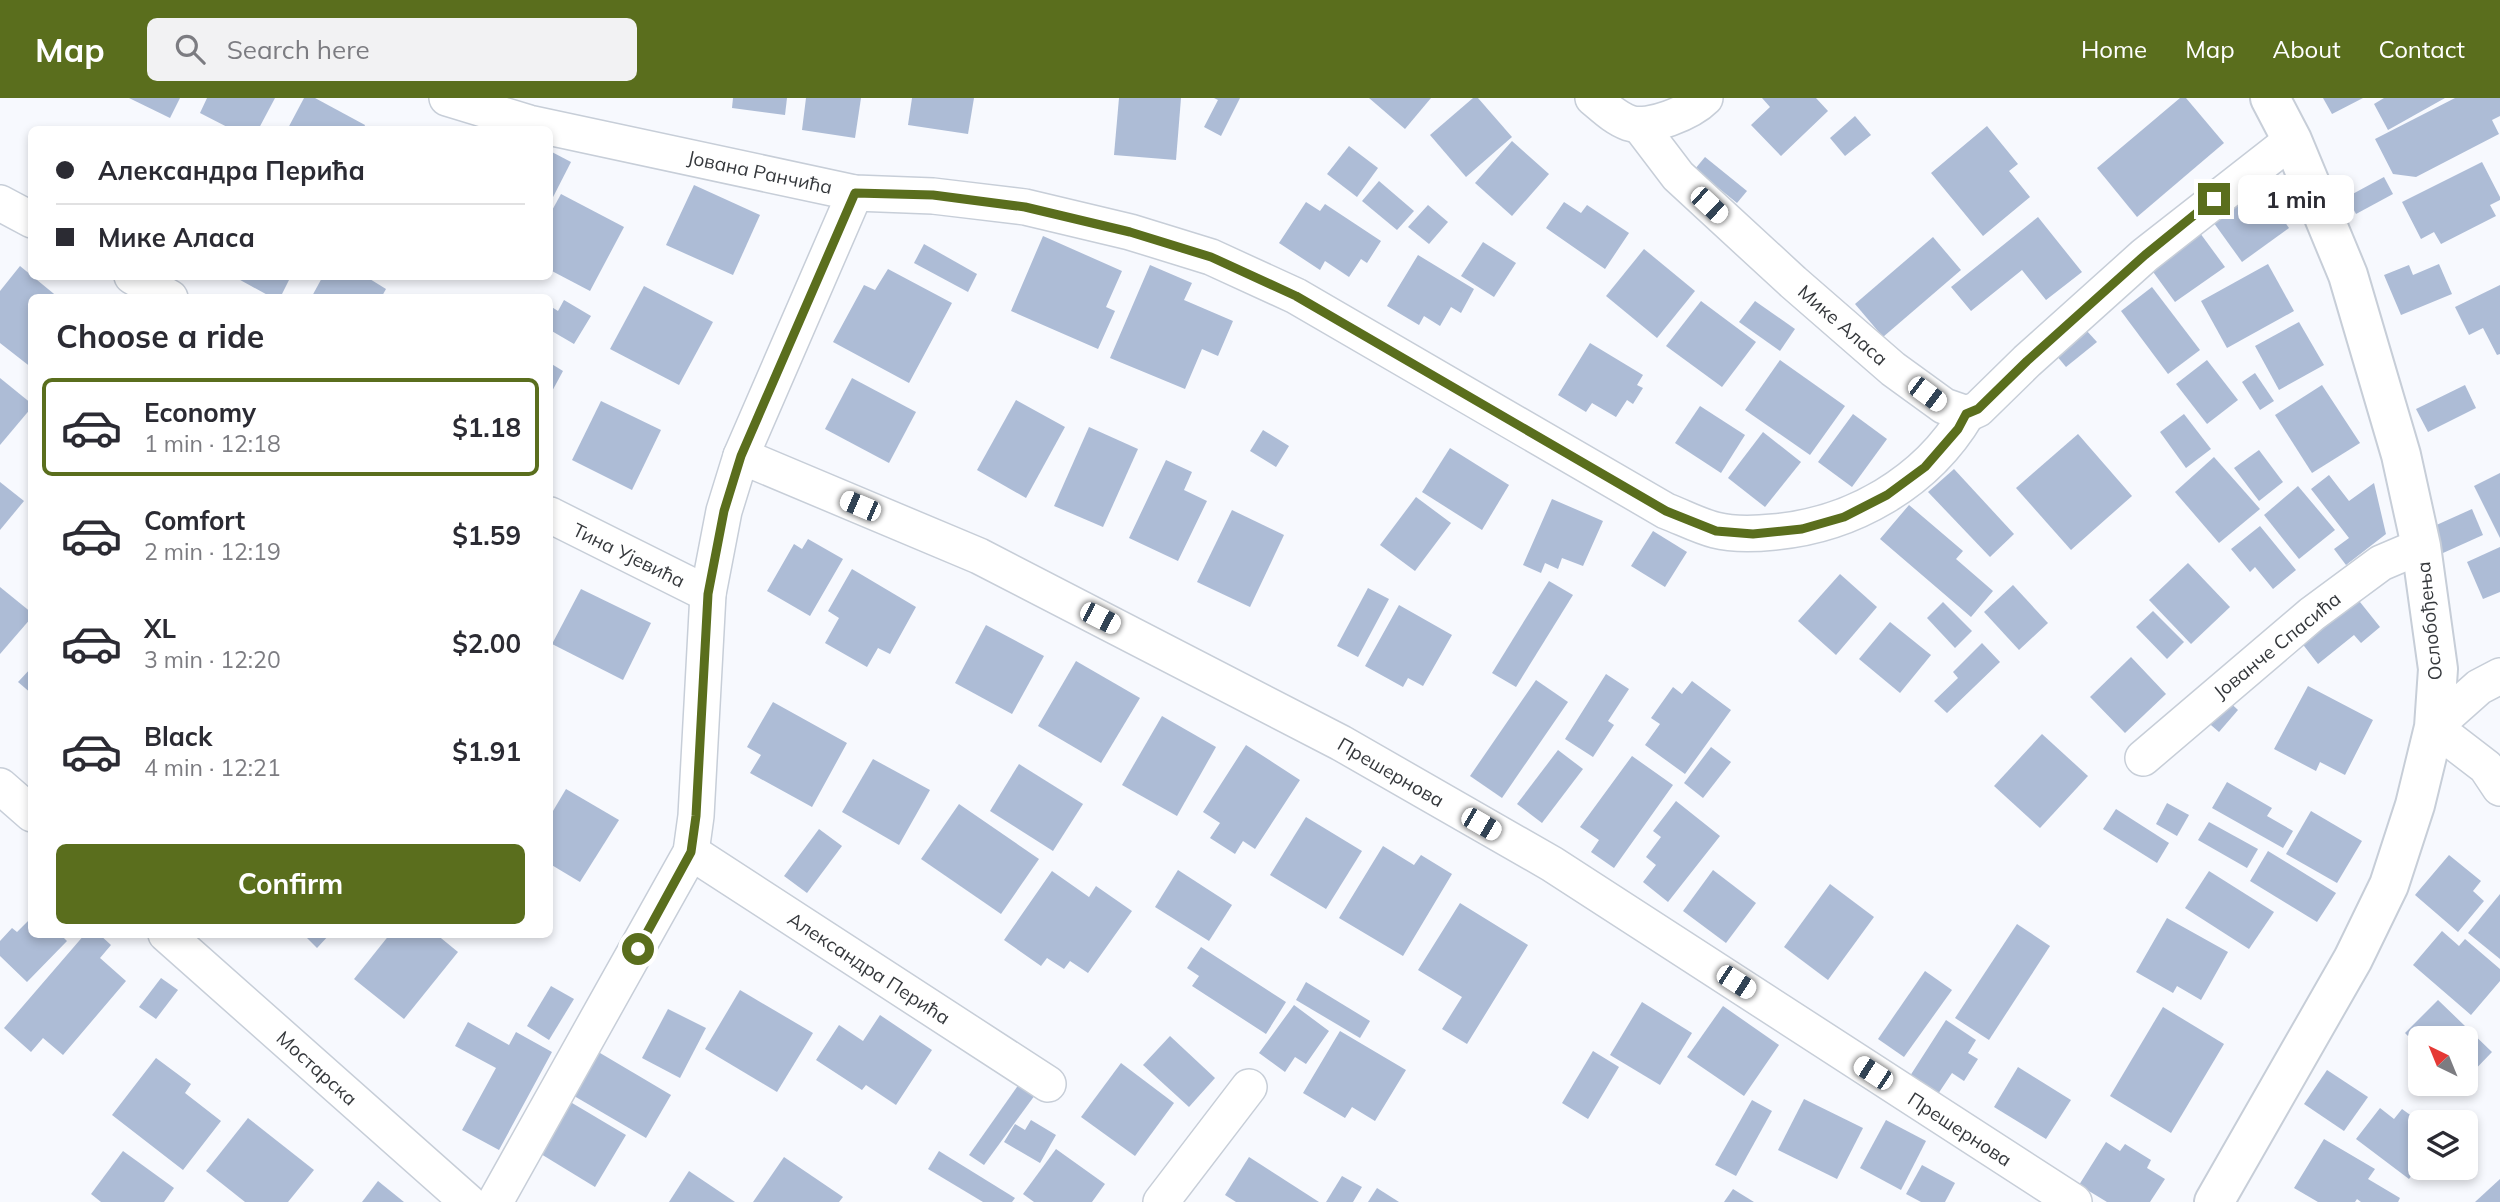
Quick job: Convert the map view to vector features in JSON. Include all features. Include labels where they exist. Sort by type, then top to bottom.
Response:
[{"type":"street","name":"Јована Ранчића","points":[[447,98],[543,126]]},
{"type":"street","points":[[1593,98],[1616,117],[1640,126],[1681,114],[1705,98]]},
{"type":"street","name":"Ослобођења","points":[[2214,1202],[2353,959],[2389,885],[2415,804],[2434,727],[2438,669],[2421,546],[2401,455],[2348,275],[2292,140],[2270,98]]},
{"type":"street","name":"Мике Аласа","points":[[1640,126],[1678,176],[1793,282],[1893,369],[1944,406],[1966,414]]},
{"type":"street","name":"Јована Ранчића","points":[[553,128],[855,193],[933,195],[1025,207],[1130,232],[1211,257],[1296,296],[1666,511],[1716,531],[1753,534],[1802,529],[1844,517],[1887,495],[1925,467],[1958,429],[1966,414]]},
{"type":"street","points":[[1966,414],[1978,409],[2145,255],[2292,140]]},
{"type":"street","points":[[495,1202],[691,852],[696,816],[708,594],[724,511],[741,456],[855,193]]},
{"type":"street","points":[[0,203],[28,218]]},
{"type":"street","points":[[139,280],[163,294]]},
{"type":"street","name":"Прешернова","points":[[741,456],[979,556],[1341,743],[1552,864],[2074,1202]]},
{"type":"street","name":"Тина Ујевића","points":[[553,516],[708,594]]},
{"type":"street","name":"Јованче Спасића","points":[[2143,758],[2312,614],[2381,563],[2421,546]]},
{"type":"street","points":[[2500,676],[2479,687],[2434,727],[2486,767],[2500,788]]},
{"type":"street","points":[[0,786],[28,810]]},
{"type":"street","name":"Александра Перића","points":[[691,852],[1048,1084]]},
{"type":"street","name":"Мостарска","points":[[171,938],[468,1202]]},
{"type":"street","points":[[1161,1202],[1249,1087]]},
{"type":"building","points":[[129,98],[180,98],[170,118]]},
{"type":"building","points":[[207,98],[275,98],[260,126],[225,126],[200,113]]},
{"type":"building","points":[[304,98],[315,98],[365,125],[365,126],[289,126]]},
{"type":"building","points":[[733,98],[787,98],[785,115],[732,108]]},
{"type":"building","points":[[806,98],[861,98],[855,138],[802,130]]},
{"type":"building","points":[[912,98],[974,98],[968,134],[908,125]]},
{"type":"building","points":[[1119,98],[1181,98],[1176,160],[1114,155]]},
{"type":"building","points":[[1214,98],[1240,98],[1221,136],[1204,127],[1218,100]]},
{"type":"building","points":[[1369,98],[1431,98],[1405,129]]},
{"type":"building","points":[[1473,98],[1478,98],[1512,137],[1466,177],[1430,135]]},
{"type":"building","points":[[1762,98],[1816,98],[1828,111],[1781,156],[1751,125],[1770,107]]},
{"type":"building","points":[[2180,98],[2186,98],[2224,143],[2137,217],[2097,168]]},
{"type":"building","points":[[2323,98],[2363,98],[2332,114]]},
{"type":"building","points":[[2384,98],[2445,98],[2388,130],[2374,104]]},
{"type":"building","points":[[2455,98],[2500,98],[2500,116],[2492,120],[2499,134],[2416,177],[2393,174],[2375,139]]},
{"type":"building","points":[[1855,116],[1871,135],[1845,156],[1830,138]]},
{"type":"building","points":[[1987,126],[2018,164],[2009,171],[2030,197],[1983,236],[1931,173]]},
{"type":"building","points":[[1512,141],[1549,174],[1512,216],[1475,183]]},
{"type":"building","points":[[1349,146],[1378,168],[1357,197],[1327,174]]},
{"type":"building","points":[[553,153],[571,162],[553,197]]},
{"type":"building","points":[[1705,157],[1747,191],[1737,203],[1695,169]]},
{"type":"building","points":[[2482,162],[2500,197],[2500,200],[2490,205],[2496,216],[2441,244],[2434,232],[2421,239],[2402,202]]},
{"type":"building","points":[[2384,177],[2393,194],[2356,214],[2347,197]]},
{"type":"building","points":[[1379,181],[1414,211],[1397,230],[1362,201]]},
{"type":"building","points":[[694,185],[760,215],[733,275],[666,245]]},
{"type":"building","points":[[2258,185],[2289,228],[2242,262],[2211,219]]},
{"type":"building","points":[[561,194],[624,227],[590,291],[553,272],[553,209]]},
{"type":"building","points":[[1306,202],[1320,211],[1325,204],[1381,241],[1367,263],[1361,259],[1349,277],[1325,261],[1320,270],[1279,243]]},
{"type":"building","points":[[1564,202],[1581,213],[1587,205],[1629,233],[1605,269],[1546,228]]},
{"type":"building","points":[[1428,205],[1448,222],[1429,244],[1408,227]]},
{"type":"building","points":[[2038,217],[2082,272],[2046,300],[2022,270],[1971,311],[1951,287]]},
{"type":"building","points":[[2200,233],[2225,267],[2175,302],[2151,269]]},
{"type":"building","points":[[1043,236],[1122,271],[1106,307],[1115,311],[1098,349],[1011,311]]},
{"type":"building","points":[[1933,237],[1961,270],[1883,337],[1855,304]]},
{"type":"building","points":[[1483,242],[1516,263],[1494,297],[1461,276]]},
{"type":"building","points":[[924,244],[977,274],[968,292],[914,263]]},
{"type":"building","points":[[1644,249],[1695,291],[1657,338],[1606,296]]},
{"type":"building","points":[[1418,255],[1474,289],[1461,313],[1451,307],[1440,326],[1424,316],[1419,325],[1387,306]]},
{"type":"building","points":[[2268,264],[2294,311],[2227,348],[2201,301]]},
{"type":"building","points":[[2439,264],[2452,294],[2401,315],[2384,275],[2409,265],[2413,275]]},
{"type":"building","points":[[1150,265],[1192,283],[1184,300],[1233,321],[1218,356],[1202,349],[1185,389],[1110,358]]},
{"type":"building","points":[[20,266],[28,273],[28,280],[37,280],[54,294],[28,294],[28,365],[0,343],[0,291]]},
{"type":"building","points":[[888,269],[952,303],[909,383],[833,342],[864,285],[875,290]]},
{"type":"building","points":[[240,280],[289,280],[282,294],[266,294]]},
{"type":"building","points":[[321,280],[371,280],[386,289],[383,294],[313,294]]},
{"type":"building","points":[[2500,285],[2500,354],[2497,355],[2483,328],[2469,335],[2455,307]]},
{"type":"building","points":[[644,286],[713,322],[679,385],[610,349]]},
{"type":"building","points":[[2152,287],[2200,350],[2168,374],[2121,311]]},
{"type":"building","points":[[564,300],[591,316],[574,344],[553,332],[553,308],[558,311]]},
{"type":"building","points":[[1701,301],[1756,342],[1722,387],[1666,346]]},
{"type":"building","points":[[1755,301],[1795,329],[1780,351],[1739,322]]},
{"type":"building","points":[[2299,322],[2324,365],[2279,390],[2255,346]]},
{"type":"building","points":[[2086,330],[2097,342],[2066,367],[2056,355]]},
{"type":"building","points":[[1590,343],[1643,375],[1637,385],[1643,388],[1633,404],[1627,400],[1616,417],[1592,403],[1586,412],[1558,395]]},
{"type":"building","points":[[1780,360],[1845,406],[1810,455],[1745,410]]},
{"type":"building","points":[[2207,360],[2238,400],[2207,424],[2176,384]]},
{"type":"building","points":[[553,365],[563,371],[553,389]]},
{"type":"building","points":[[2255,373],[2274,401],[2260,410],[2242,382]]},
{"type":"building","points":[[0,378],[28,401],[28,412],[0,445]]},
{"type":"building","points":[[852,378],[916,412],[889,463],[825,429]]},
{"type":"building","points":[[2322,385],[2360,443],[2312,473],[2275,415]]},
{"type":"building","points":[[2465,385],[2476,408],[2428,432],[2416,409]]},
{"type":"building","points":[[1016,400],[1065,427],[1026,498],[977,470]]},
{"type":"building","points":[[601,401],[661,430],[632,490],[572,460]]},
{"type":"building","points":[[1700,406],[1745,435],[1721,473],[1675,443]]},
{"type":"building","points":[[1853,414],[1887,439],[1852,487],[1818,462]]},
{"type":"building","points":[[2184,414],[2211,449],[2186,468],[2160,432]]},
{"type":"building","points":[[1089,427],[1138,449],[1103,527],[1054,506]]},
{"type":"building","points":[[1263,430],[1289,446],[1276,467],[1250,451]]},
{"type":"building","points":[[1763,432],[1801,462],[1765,507],[1728,478]]},
{"type":"building","points":[[2078,434],[2132,496],[2071,550],[2016,488]]},
{"type":"building","points":[[1450,448],[1509,485],[1482,530],[1422,492]]},
{"type":"building","points":[[2259,450],[2283,482],[2259,501],[2234,468]]},
{"type":"building","points":[[2214,457],[2260,509],[2219,543],[2175,492]]},
{"type":"building","points":[[1166,460],[1192,472],[1184,490],[1207,501],[1178,561],[1129,538]]},
{"type":"building","points":[[1954,469],[2014,534],[1990,557],[1928,492]]},
{"type":"building","points":[[2500,473],[2500,538],[2474,486]]},
{"type":"building","points":[[2329,475],[2349,501],[2374,483],[2386,534],[2346,565],[2334,549],[2349,538],[2311,489]]},
{"type":"building","points":[[0,482],[24,501],[0,530]]},
{"type":"building","points":[[2298,486],[2335,530],[2299,559],[2264,515]]},
{"type":"building","points":[[1416,497],[1451,523],[1415,571],[1380,545]]},
{"type":"building","points":[[1552,499],[1603,521],[1583,566],[1562,558],[1558,569],[1545,563],[1541,573],[1523,565]]},
{"type":"building","points":[[1909,505],[1963,551],[1956,559],[1993,591],[1971,617],[1880,539]]},
{"type":"building","points":[[2472,509],[2483,535],[2443,553],[2432,527]]},
{"type":"building","points":[[1232,510],[1284,535],[1250,607],[1197,582]]},
{"type":"building","points":[[2260,526],[2296,570],[2273,589],[2255,567],[2250,572],[2231,549]]},
{"type":"building","points":[[1653,531],[1687,552],[1665,587],[1631,566]]},
{"type":"building","points":[[808,539],[843,559],[810,616],[767,591],[794,544],[802,549]]},
{"type":"building","points":[[2500,547],[2500,592],[2483,599],[2467,562]]},
{"type":"building","points":[[2188,563],[2230,607],[2191,644],[2149,600]]},
{"type":"building","points":[[852,569],[916,607],[890,654],[878,648],[867,667],[825,643],[839,618],[828,611]]},
{"type":"building","points":[[1840,574],[1877,607],[1836,655],[1798,621]]},
{"type":"building","points":[[1549,581],[1573,595],[1516,687],[1492,673]]},
{"type":"building","points":[[2013,585],[2048,623],[2019,650],[1984,612]]},
{"type":"building","points":[[0,587],[28,610],[28,622],[0,654]]},
{"type":"building","points":[[1368,588],[1389,599],[1358,657],[1337,646]]},
{"type":"building","points":[[581,589],[651,623],[623,680],[553,645]]},
{"type":"building","points":[[2356,597],[2380,627],[2361,643],[2354,635],[2318,664],[2301,642]]},
{"type":"building","points":[[1943,602],[1972,631],[1955,648],[1927,618]]},
{"type":"building","points":[[1399,605],[1452,635],[1423,686],[1408,678],[1403,687],[1365,666]]},
{"type":"building","points":[[2153,611],[2184,642],[2167,659],[2136,627]]},
{"type":"building","points":[[1890,622],[1931,655],[1900,693],[1859,659]]},
{"type":"building","points":[[986,625],[1044,656],[1012,714],[955,683]]},
{"type":"building","points":[[1982,643],[2000,662],[1947,713],[1934,701],[1958,678],[1953,672]]},
{"type":"building","points":[[2131,657],[2166,694],[2125,733],[2090,697]]},
{"type":"building","points":[[1076,661],[1140,698],[1101,763],[1038,726]]},
{"type":"building","points":[[28,671],[28,691],[18,682]]},
{"type":"building","points":[[1606,674],[1629,689],[1608,721],[1614,725],[1593,757],[1565,739]]},
{"type":"building","points":[[1536,680],[1568,702],[1502,798],[1470,776]]},
{"type":"building","points":[[1692,681],[1731,710],[1685,774],[1645,745],[1660,724],[1651,718],[1673,687],[1682,694]]},
{"type":"building","points":[[2308,686],[2373,720],[2345,775],[2320,762],[2316,771],[2274,749]]},
{"type":"building","points":[[2224,697],[2238,710],[2219,732],[2204,719]]},
{"type":"building","points":[[773,702],[847,743],[812,807],[750,773],[761,755],[747,747]]},
{"type":"building","points":[[1162,716],[1216,747],[1177,816],[1122,785]]},
{"type":"building","points":[[2042,734],[2088,776],[2040,828],[1994,786]]},
{"type":"building","points":[[1246,745],[1300,780],[1255,849],[1243,841],[1235,854],[1210,838],[1220,823],[1203,812]]},
{"type":"building","points":[[1711,747],[1731,762],[1703,798],[1684,783]]},
{"type":"building","points":[[1558,750],[1583,769],[1542,823],[1517,804]]},
{"type":"building","points":[[1632,756],[1673,785],[1614,868],[1591,852],[1599,840],[1580,827]]},
{"type":"building","points":[[873,759],[930,790],[899,845],[842,812]]},
{"type":"building","points":[[1019,764],[1083,804],[1053,851],[990,811]]},
{"type":"building","points":[[2227,782],[2272,808],[2267,816],[2293,831],[2283,848],[2212,808]]},
{"type":"building","points":[[566,789],[619,820],[580,882],[553,866],[553,811]]},
{"type":"building","points":[[1676,801],[1720,836],[1668,902],[1643,882],[1656,865],[1646,857],[1661,837],[1653,831]]},
{"type":"building","points":[[2167,803],[2189,815],[2177,836],[2156,824]]},
{"type":"building","points":[[959,804],[1039,859],[1001,914],[921,859]]},
{"type":"building","points":[[2116,809],[2169,843],[2157,863],[2103,829]]},
{"type":"building","points":[[2311,811],[2362,841],[2337,883],[2286,854]]},
{"type":"building","points":[[1306,817],[1362,851],[1326,909],[1270,875]]},
{"type":"building","points":[[2209,822],[2258,849],[2247,868],[2198,840]]},
{"type":"building","points":[[819,829],[842,846],[807,893],[784,876]]},
{"type":"building","points":[[1383,846],[1414,865],[1421,855],[1452,874],[1403,956],[1339,918]]},
{"type":"building","points":[[2268,851],[2336,893],[2317,922],[2250,881]]},
{"type":"building","points":[[2449,855],[2481,881],[2473,891],[2484,901],[2458,932],[2415,895]]},
{"type":"building","points":[[1178,870],[1232,905],[1209,941],[1155,907]]},
{"type":"building","points":[[1713,870],[1756,903],[1726,943],[1683,911]]},
{"type":"building","points":[[1052,871],[1089,897],[1096,886],[1132,911],[1088,973],[1070,961],[1064,969],[1047,958],[1041,966],[1004,940]]},
{"type":"building","points":[[2209,871],[2274,912],[2249,949],[2185,908]]},
{"type":"building","points":[[1830,884],[1874,917],[1828,980],[1784,947]]},
{"type":"building","points":[[2500,894],[2500,959],[2468,933]]},
{"type":"building","points":[[1460,903],[1528,945],[1467,1044],[1442,1029],[1462,997],[1418,970]]},
{"type":"building","points":[[2167,918],[2228,952],[2201,1000],[2177,986],[2173,993],[2136,972]]},
{"type":"building","points":[[28,921],[28,938],[64,938],[67,941],[27,982],[0,956],[0,941],[12,928],[17,932]]},
{"type":"building","points":[[2017,924],[2050,946],[1989,1040],[1955,1018]]},
{"type":"building","points":[[2442,931],[2459,946],[2465,939],[2500,969],[2500,981],[2471,1015],[2413,965]]},
{"type":"building","points":[[82,938],[103,938],[111,945],[100,958],[126,981],[63,1055],[43,1038],[31,1052],[4,1028]]},
{"type":"building","points":[[307,938],[326,938],[317,948]]},
{"type":"building","points":[[387,938],[441,938],[458,952],[404,1019],[354,979]]},
{"type":"building","points":[[1201,947],[1286,1002],[1266,1034],[1192,986],[1199,976],[1187,968]]},
{"type":"building","points":[[1925,971],[1952,990],[1904,1057],[1878,1039]]},
{"type":"building","points":[[161,978],[178,990],[156,1019],[139,1007]]},
{"type":"building","points":[[1306,982],[1370,1021],[1360,1038],[1296,1000]]},
{"type":"building","points":[[551,986],[574,999],[549,1040],[527,1026]]},
{"type":"building","points":[[740,990],[813,1033],[777,1092],[705,1049]]},
{"type":"building","points":[[2438,1000],[2465,1026],[2412,1026]]},
{"type":"building","points":[[1642,1002],[1692,1033],[1660,1085],[1610,1055]]},
{"type":"building","points":[[1294,1005],[1329,1031],[1306,1064],[1295,1057],[1285,1072],[1259,1053]]},
{"type":"building","points":[[1723,1006],[1779,1045],[1744,1096],[1687,1057]]},
{"type":"building","points":[[2163,1007],[2224,1044],[2171,1133],[2110,1096]]},
{"type":"building","points":[[668,1009],[706,1028],[680,1078],[642,1058]]},
{"type":"building","points":[[880,1015],[932,1050],[896,1105],[866,1085],[862,1090],[816,1060],[839,1025],[863,1041]]},
{"type":"building","points":[[1946,1020],[1976,1040],[1968,1053],[1978,1059],[1964,1081],[1952,1073],[1938,1094],[1910,1076]]},
{"type":"building","points":[[468,1022],[509,1045],[516,1032],[552,1052],[499,1150],[462,1130],[496,1068],[455,1046]]},
{"type":"building","points":[[1340,1031],[1406,1070],[1375,1121],[1352,1107],[1345,1118],[1303,1093]]},
{"type":"building","points":[[1170,1036],[1215,1078],[1189,1107],[1143,1065]]},
{"type":"building","points":[[2478,1039],[2492,1052],[2478,1067]]},
{"type":"building","points":[[595,1050],[671,1095],[646,1138],[569,1093]]},
{"type":"building","points":[[1593,1051],[1619,1067],[1588,1119],[1562,1103]]},
{"type":"building","points":[[156,1058],[191,1084],[185,1093],[221,1121],[183,1170],[112,1115]]},
{"type":"building","points":[[1121,1063],[1174,1103],[1135,1156],[1081,1117]]},
{"type":"building","points":[[2018,1067],[2071,1100],[2046,1139],[1994,1107]]},
{"type":"building","points":[[2327,1070],[2368,1097],[2344,1131],[2304,1104]]},
{"type":"building","points":[[1019,1084],[1035,1095],[984,1165],[969,1155]]},
{"type":"building","points":[[1804,1099],[1863,1128],[1837,1179],[1778,1150]]},
{"type":"building","points":[[567,1100],[626,1135],[595,1187],[536,1151]]},
{"type":"building","points":[[1752,1100],[1772,1111],[1736,1176],[1715,1165]]},
{"type":"building","points":[[2380,1108],[2394,1119],[2402,1109],[2408,1113],[2408,1178],[2356,1139]]},
{"type":"building","points":[[248,1118],[314,1170],[288,1202],[245,1202],[206,1171]]},
{"type":"building","points":[[1031,1120],[1056,1135],[1040,1163],[1004,1142],[1015,1124],[1025,1130]]},
{"type":"building","points":[[1886,1120],[1926,1141],[1901,1190],[1860,1168]]},
{"type":"building","points":[[2324,1139],[2375,1169],[2368,1179],[2400,1198],[2398,1202],[2361,1202],[2357,1199],[2355,1202],[2318,1202],[2294,1188]]},
{"type":"building","points":[[2106,1142],[2120,1151],[2125,1144],[2151,1160],[2147,1168],[2165,1179],[2150,1202],[2107,1202],[2079,1185]]},
{"type":"building","points":[[1056,1149],[1105,1184],[1092,1202],[1034,1202],[1023,1194]]},
{"type":"building","points":[[123,1151],[174,1188],[164,1202],[101,1202],[91,1194]]},
{"type":"building","points":[[939,1151],[1015,1198],[1012,1202],[983,1202],[928,1169]]},
{"type":"building","points":[[784,1157],[843,1197],[839,1202],[753,1202]]},
{"type":"building","points":[[1249,1157],[1319,1202],[1236,1202],[1225,1195]]},
{"type":"building","points":[[1922,1165],[1955,1183],[1945,1202],[1921,1202],[1906,1194]]},
{"type":"building","points":[[689,1171],[735,1202],[669,1202]]},
{"type":"building","points":[[1342,1176],[1362,1187],[1353,1202],[1326,1202]]},
{"type":"building","points":[[2500,1179],[2500,1202],[2475,1202]]},
{"type":"building","points":[[378,1181],[404,1202],[362,1202]]},
{"type":"building","points":[[1377,1188],[1399,1202],[1368,1202]]},
{"type":"building","points":[[1733,1189],[1754,1202],[1724,1202]]},
{"type":"route","points":[[638,949],[691,852],[696,816],[708,594],[724,511],[741,456],[855,193],[933,195],[1025,207],[1130,232],[1211,257],[1296,296],[1666,511],[1716,531],[1753,534],[1802,529],[1844,517],[1887,495],[1925,467],[1958,429],[1966,414],[1978,409],[2145,255],[2214,199]]}]
